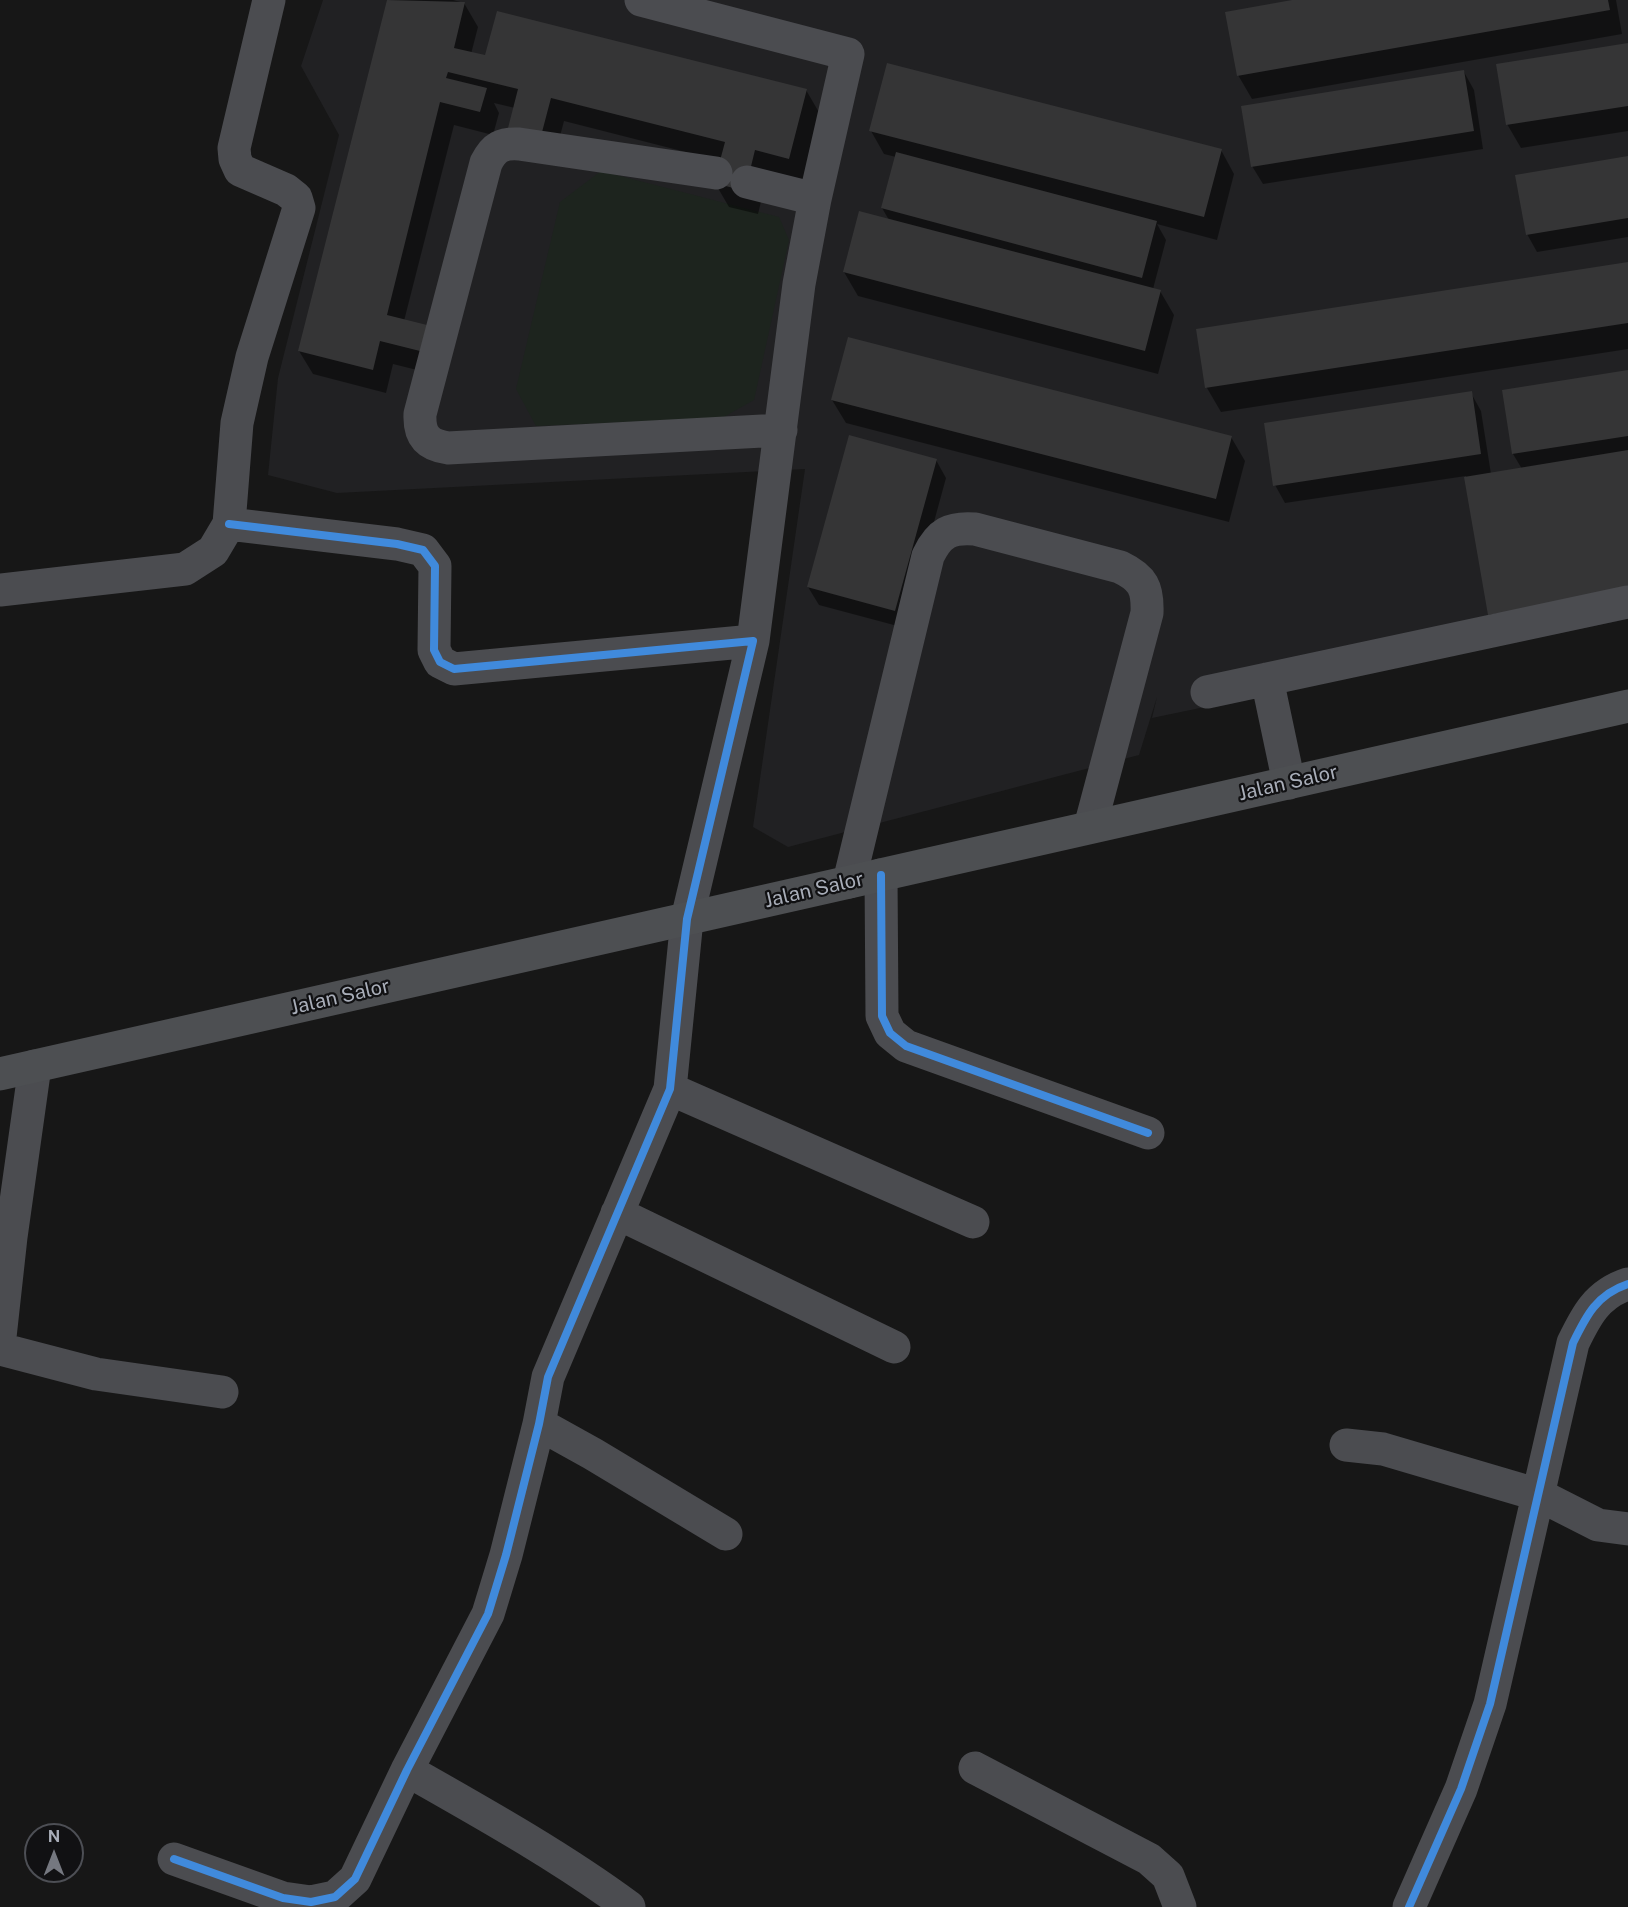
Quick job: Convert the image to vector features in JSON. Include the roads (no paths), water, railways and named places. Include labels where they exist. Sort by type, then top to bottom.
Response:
[{"type":"main road","name":"Jalan Salor","points":[[0,1074],[1628,706]]},
{"type":"street","points":[[0,590],[185,569],[213,551],[229,524],[240,412],[252,357],[299,208],[296,198],[286,190],[240,170],[235,159],[234,148],[269,0]]},
{"type":"street","points":[[174,1859],[283,1898],[311,1902],[335,1897],[355,1879],[407,1770],[488,1614],[506,1555],[539,1424],[548,1377],[670,1089],[687,919],[753,641],[799,284],[815,199],[848,54],[641,0]]},
{"type":"street","points":[[781,430],[448,448],[435,446],[425,438],[420,427],[420,414],[486,163],[491,153],[499,146],[508,143],[519,144],[732,178],[815,199]]},
{"type":"street","points":[[229,524],[397,544],[423,550],[435,566],[434,650],[440,662],[454,669],[753,641]]},
{"type":"street","points":[[1090,828],[1147,613],[1148,599],[1143,584],[1134,574],[1120,567],[975,529],[960,527],[946,532],[934,542],[928,556],[865,879],[882,1016],[890,1033],[906,1046],[1148,1133]]},
{"type":"street","points":[[1207,692],[1628,602]]},
{"type":"street","points":[[1267,679],[1289,783]]},
{"type":"street","points":[[0,1337],[11,1237],[35,1066]]},
{"type":"street","points":[[670,1089],[974,1222]]},
{"type":"street","points":[[617,1213],[894,1347]]},
{"type":"street","points":[[1409,1907],[1461,1789],[1490,1704],[1573,1343],[1590,1310],[1617,1287],[1628,1284]]},
{"type":"street","points":[[0,1350],[96,1374],[222,1392]]},
{"type":"street","points":[[539,1424],[726,1534]]},
{"type":"street","points":[[1346,1445],[1383,1449],[1539,1495],[1598,1525],[1628,1529]]},
{"type":"street","points":[[975,1768],[1149,1859],[1168,1876],[1180,1907]]},
{"type":"street","points":[[407,1770],[493,1819],[629,1907]]}]
